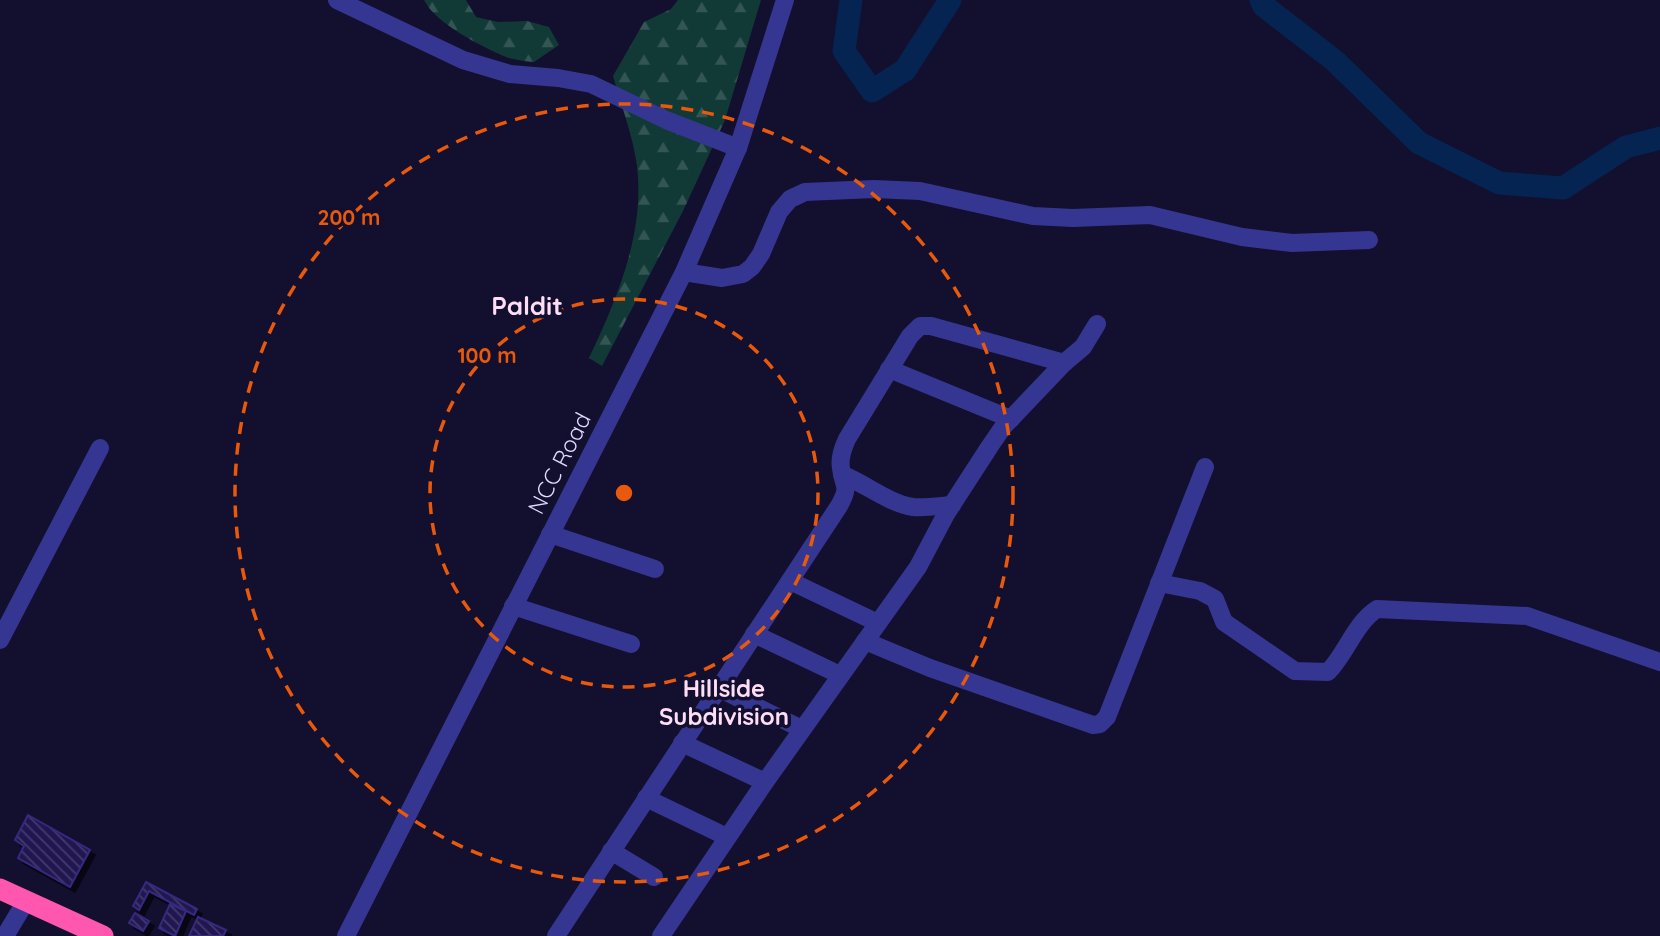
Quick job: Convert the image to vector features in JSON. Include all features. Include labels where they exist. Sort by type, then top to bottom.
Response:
[{"type":"highway","points":[[0,889],[103,936]]},
{"type":"street","points":[[337,0],[463,60],[510,74],[591,84],[666,120],[738,148]]},
{"type":"street","name":"NCC Road","points":[[346,936],[684,272],[738,148],[785,0]]},
{"type":"street","points":[[684,272],[722,278],[743,274],[761,254],[779,212],[790,199],[805,192],[874,189],[920,191],[1033,216],[1073,218],[1150,215],[1242,237],[1292,243],[1370,240]]},
{"type":"street","points":[[661,936],[765,782],[918,567],[951,505],[990,446],[1011,419],[1064,363],[1083,347],[1097,324]]},
{"type":"street","points":[[556,936],[845,496],[847,488],[841,467],[842,452],[847,439],[910,336],[920,326],[949,330],[1064,363]]},
{"type":"street","points":[[890,369],[1011,419]]},
{"type":"street","points":[[0,640],[100,448]]},
{"type":"street","points":[[865,641],[956,677],[1093,725],[1100,724],[1107,717],[1205,467]]},
{"type":"street","points":[[843,475],[892,500],[913,507],[951,505]]},
{"type":"street","points":[[550,534],[655,569]]},
{"type":"street","points":[[790,580],[878,623]]},
{"type":"street","points":[[1159,583],[1200,591],[1215,599],[1224,622],[1295,671],[1328,672],[1337,663],[1369,614],[1377,609],[1527,616],[1660,662]]},
{"type":"street","points":[[513,606],[631,644]]},
{"type":"street","points":[[754,634],[840,675]]},
{"type":"street","points":[[718,688],[802,729]]},
{"type":"street","points":[[682,743],[765,782]]},
{"type":"street","points":[[646,798],[727,837]]},
{"type":"street","points":[[611,851],[654,877]]},
{"type":"street","points":[[8,931],[26,901]]},
{"type":"green space","points":[[424,0],[466,0],[476,17],[498,22],[527,21],[549,27],[559,45],[534,62],[506,57],[448,26]]},
{"type":"green space","points":[[678,0],[761,0],[725,120],[683,211],[602,366],[589,358],[619,289],[633,241],[638,191],[633,143],[613,76],[644,22],[671,9]]},
{"type":"building","points":[[28,815],[90,850],[70,887],[18,858],[24,846],[15,840]]},
{"type":"building","points":[[146,882],[197,909],[194,915],[149,891],[139,910],[133,906]]},
{"type":"building","points":[[170,904],[186,911],[175,936],[159,928]]},
{"type":"building","points":[[135,913],[149,921],[143,931],[129,923]]},
{"type":"building","points":[[198,917],[226,930],[223,936],[189,936]]},
{"type":"waterway","points":[[851,0],[844,51],[872,91],[905,70],[950,0]]},
{"type":"waterway","points":[[1261,0],[1264,6],[1335,61],[1419,143],[1499,183],[1563,188],[1626,147],[1660,138]]},
{"type":"district","name":"Paldit","points":[[527,305]]},
{"type":"district","name":"Hillside Subdivision","points":[[724,702]]}]
